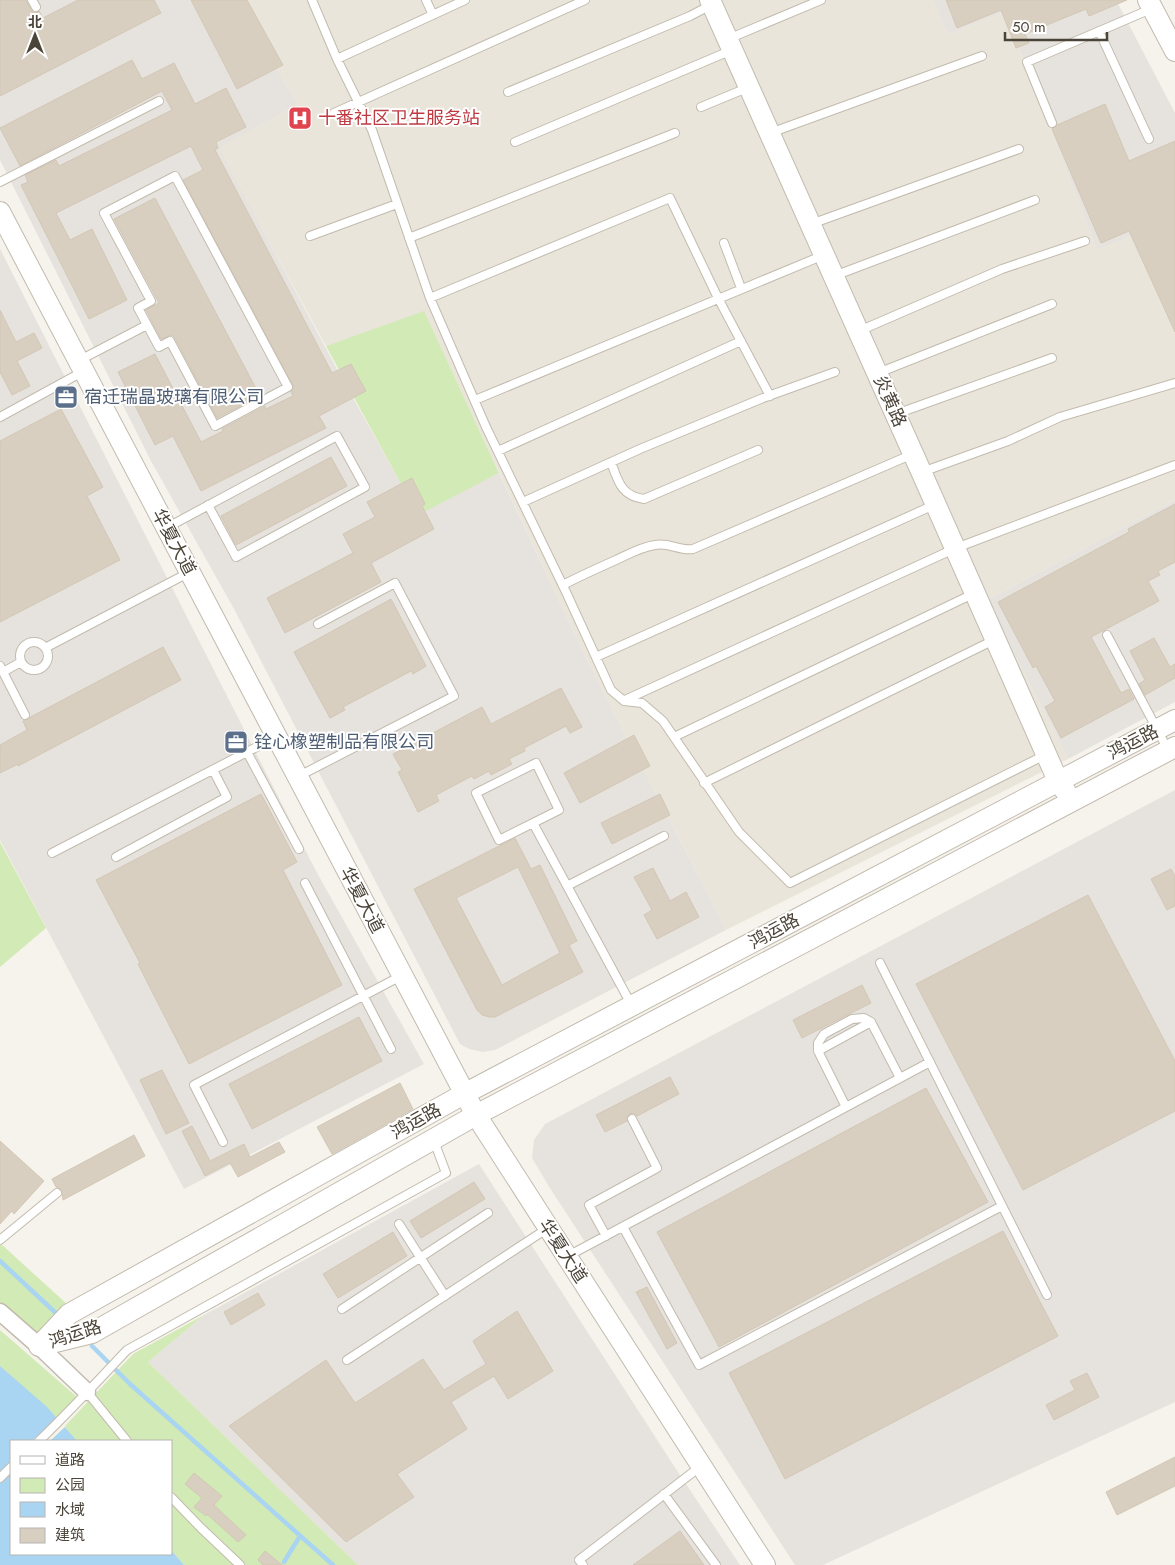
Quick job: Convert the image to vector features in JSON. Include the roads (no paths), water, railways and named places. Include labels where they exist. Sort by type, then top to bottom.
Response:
[{"type":"street","name":"炎黄路","points":[[711,2],[956,548],[1058,781],[1072,800]]},
{"type":"street","points":[[1151,4],[1175,51]]},
{"type":"street","name":"华夏大道","points":[[0,212],[464,1094],[763,1564]]},
{"type":"street","name":"鸿运路","points":[[39,1346],[70,1314],[464,1094],[1175,720]]},
{"type":"street","name":"鸿运路","points":[[39,1346],[92,1333],[476,1115],[1172,748]]},
{"type":"street","points":[[0,1312],[39,1346],[92,1386]]},
{"type":"lane","points":[[312,0],[337,58],[372,130],[430,298],[498,451],[563,584],[611,690],[624,701],[642,703],[663,721],[739,832],[790,883],[1046,754]]},
{"type":"lane","points":[[426,0],[433,15]]},
{"type":"lane","points":[[337,58],[465,0]]},
{"type":"lane","points":[[334,113],[585,0]]},
{"type":"lane","points":[[515,142],[730,44],[821,0]]},
{"type":"lane","points":[[508,92],[690,16],[711,2]]},
{"type":"lane","points":[[1052,123],[1027,62],[1099,31],[1151,4]]},
{"type":"lane","points":[[1099,31],[1149,139]]},
{"type":"lane","points":[[770,133],[982,56]]},
{"type":"lane","points":[[701,107],[749,87]]},
{"type":"lane","points":[[0,182],[158,100]]},
{"type":"lane","points":[[409,238],[675,133]]},
{"type":"lane","points":[[810,224],[1018,149]]},
{"type":"lane","points":[[175,176],[288,387],[215,426],[170,342],[159,347],[147,325],[138,308],[150,301],[104,214],[175,176]]},
{"type":"lane","points":[[430,298],[670,198],[718,298],[770,396]]},
{"type":"lane","points":[[834,276],[1035,200]]},
{"type":"lane","points":[[310,236],[397,204]]},
{"type":"lane","points":[[859,331],[1002,269],[1084,241]]},
{"type":"lane","points":[[724,243],[741,288]]},
{"type":"lane","points":[[475,400],[824,254]]},
{"type":"lane","points":[[878,373],[1052,304]]},
{"type":"lane","points":[[0,417],[147,325]]},
{"type":"lane","points":[[498,451],[741,341]]},
{"type":"lane","points":[[896,414],[1052,358]]},
{"type":"lane","points":[[523,502],[640,449],[770,396],[835,372]]},
{"type":"lane","points":[[922,472],[1008,441],[1060,418],[1175,383]]},
{"type":"lane","points":[[166,528],[208,505],[337,436],[365,487],[236,557],[208,505]]},
{"type":"lane","points":[[611,462],[620,485],[627,493],[634,498],[644,499],[758,450]]},
{"type":"lane","points":[[563,584],[643,548],[658,544],[669,544],[684,550],[693,549],[906,457]]},
{"type":"lane","points":[[624,701],[956,548],[1175,465]]},
{"type":"lane","points":[[596,657],[936,504]]},
{"type":"lane","points":[[46,648],[190,572]]},
{"type":"lane","points":[[298,777],[454,696],[395,583],[318,624]]},
{"type":"lane","points":[[674,737],[975,593]]},
{"type":"lane","points":[[1107,635],[1157,730],[1172,748]]},
{"type":"lane","points":[[704,783],[996,639]]},
{"type":"lane","points":[[36,642],[46,648],[47,659],[42,667],[28,669],[21,662],[21,649],[28,643],[36,642]]},
{"type":"lane","points":[[21,662],[2,669],[25,715]]},
{"type":"lane","points":[[52,853],[276,737]]},
{"type":"lane","points":[[247,752],[299,849]]},
{"type":"lane","points":[[536,763],[559,810],[533,824],[499,840],[476,793],[536,763]]},
{"type":"lane","points":[[116,858],[227,797],[213,770]]},
{"type":"lane","points":[[533,824],[632,1006]]},
{"type":"lane","points":[[567,886],[664,836]]},
{"type":"lane","points":[[305,883],[392,1049]]},
{"type":"lane","points":[[880,963],[1047,1295]]},
{"type":"lane","points":[[223,1142],[194,1084],[402,976]]},
{"type":"lane","points":[[846,1107],[818,1051],[818,1043],[824,1034],[852,1019],[864,1018],[871,1022],[900,1078]]},
{"type":"lane","points":[[818,1051],[871,1022]]},
{"type":"lane","points":[[567,1257],[930,1062]]},
{"type":"lane","points":[[606,1236],[589,1205],[656,1168],[632,1120]]},
{"type":"lane","points":[[40,1440],[74,1408],[92,1386],[127,1350],[446,1173],[433,1139]]},
{"type":"lane","points":[[0,1240],[57,1192]]},
{"type":"lane","points":[[623,1227],[699,1365],[1002,1206]]},
{"type":"lane","points":[[342,1309],[488,1213]]},
{"type":"lane","points":[[399,1224],[445,1296]]},
{"type":"lane","points":[[348,1360],[548,1228]]},
{"type":"lane","points":[[92,1386],[126,1440]]},
{"type":"lane","points":[[583,1565],[580,1560],[701,1466]]},
{"type":"lane","points":[[0,1478],[10,1469]]},
{"type":"lane","points":[[664,1494],[716,1565]]},
{"type":"lane","points":[[172,1498],[240,1565]]},
{"type":"water","points":[[0,1366],[47,1407],[76,1440],[10,1440],[10,1555],[172,1555],[172,1551],[184,1565],[0,1565]]},
{"type":"waterway","points":[[0,1261],[58,1315]]},
{"type":"waterway","points":[[92,1346],[130,1384],[333,1565]]},
{"type":"waterway","points":[[284,1562],[300,1536]]},
{"type":"place","name":"十番社区卫生服务站","points":[[300,118]]},
{"type":"place","name":"宿迁瑞晶玻璃有限公司","points":[[66,397]]},
{"type":"place","name":"铨心橡塑制品有限公司","points":[[236,742]]}]
